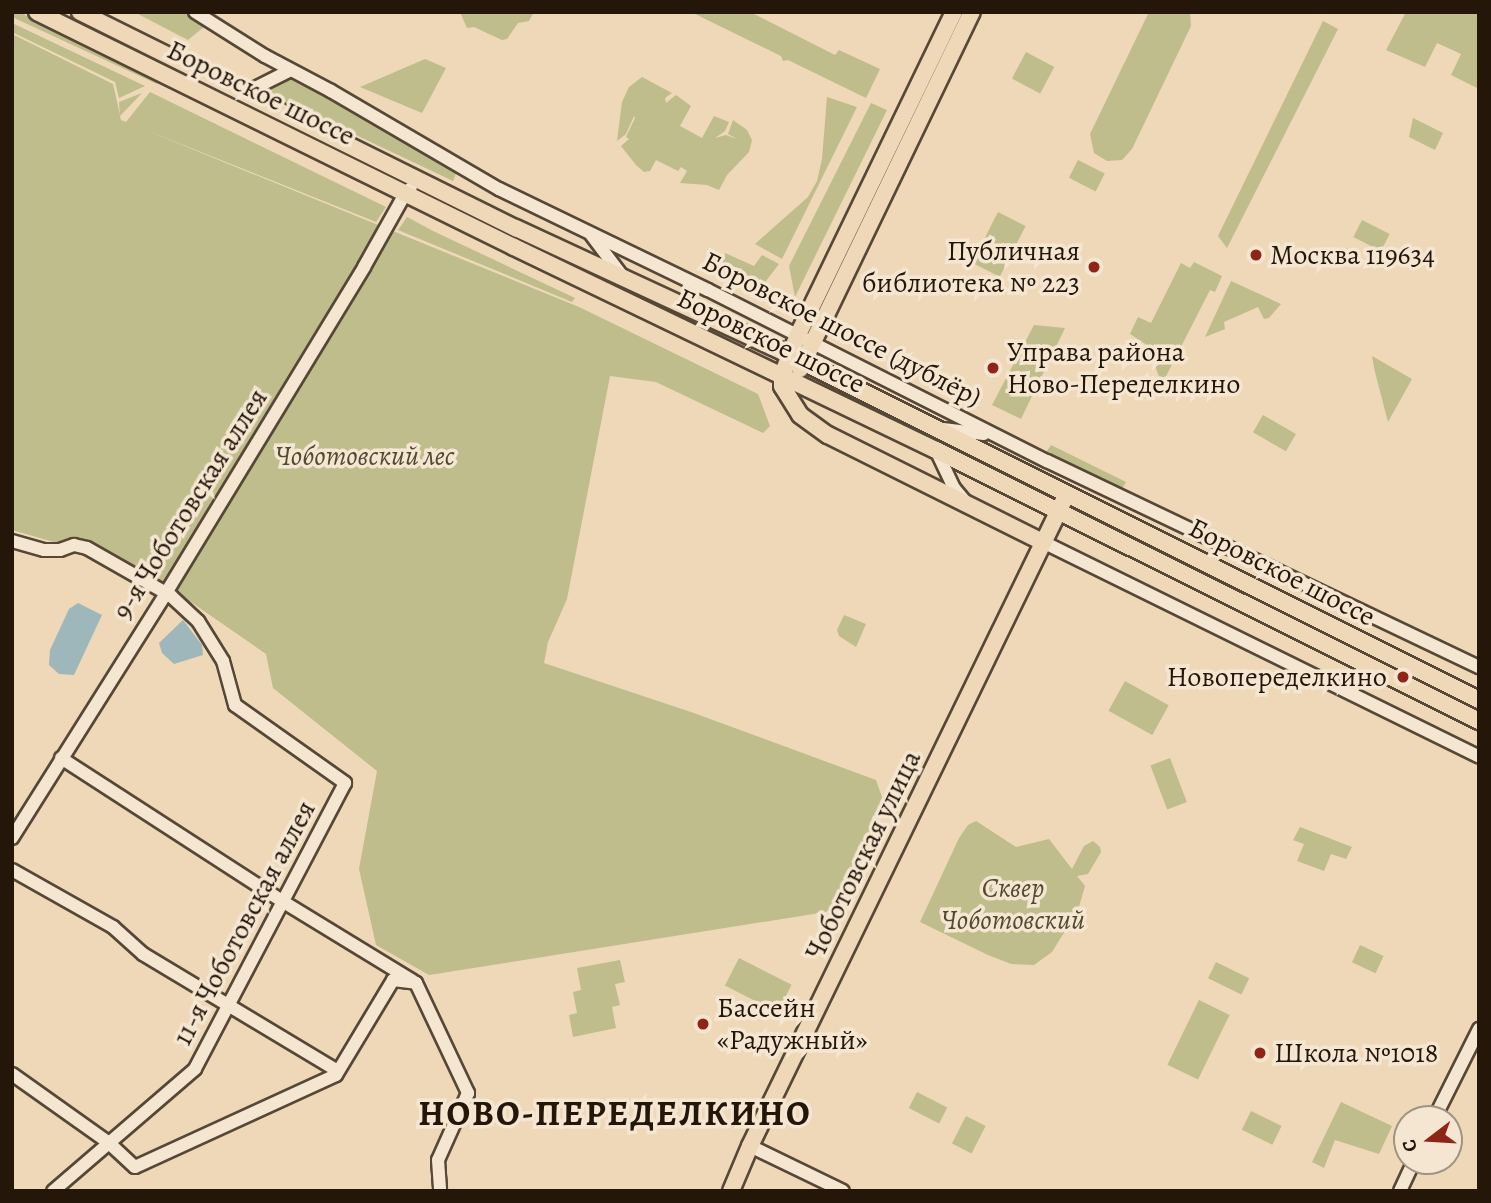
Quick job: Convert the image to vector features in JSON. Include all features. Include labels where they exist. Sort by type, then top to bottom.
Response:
[{"type":"main road","name":"Боровское шоссе","points":[[37,12],[405,194],[936,450],[1479,721]]},
{"type":"main road","name":"Боровское шоссе","points":[[80,12],[421,181],[796,359],[1479,700]]},
{"type":"main road","points":[[954,12],[788,378],[782,386],[788,399],[814,426],[1043,542]]},
{"type":"main road","points":[[805,339],[972,12]]},
{"type":"main road","name":"Чоботовская улица","points":[[731,1191],[750,1146],[1067,493]]},
{"type":"street","name":"Боровское шоссе (дублёр)","points":[[195,12],[499,188],[1047,461],[1479,667]]},
{"type":"street","points":[[245,93],[291,70]]},
{"type":"street","points":[[405,194],[421,181]]},
{"type":"street","name":"9-я Чоботовская аллея","points":[[12,838],[166,593],[364,267],[405,194]]},
{"type":"street","points":[[591,234],[624,277]]},
{"type":"street","points":[[928,427],[995,435]]},
{"type":"street","points":[[936,450],[954,488],[971,506]]},
{"type":"street","points":[[1047,461],[1067,493]]},
{"type":"street","points":[[12,541],[44,550],[60,550],[74,545],[87,548],[166,593]]},
{"type":"street","points":[[1043,542],[1479,757]]},
{"type":"street","name":"11-я Чоботовская аллея","points":[[53,1191],[195,1069],[345,783],[235,705],[223,661],[198,621],[166,593]]},
{"type":"street","points":[[61,758],[282,901],[416,983],[468,1093],[439,1160],[440,1191]]},
{"type":"street","points":[[12,870],[113,927],[143,954],[338,1071]]},
{"type":"street","points":[[12,1073],[109,1143],[135,1167],[336,1075],[393,980],[416,983]]},
{"type":"street","points":[[1441,1105],[1479,1029]]},
{"type":"street","points":[[750,1146],[843,1191]]},
{"type":"street","points":[[1400,1191],[1407,1175]]},
{"type":"green space","points":[[12,12],[19,12],[159,81],[157,84],[12,17]]},
{"type":"green space","points":[[188,12],[205,26],[188,40],[136,13]]},
{"type":"green space","points":[[460,12],[534,12],[529,21],[518,23],[507,39],[502,40],[474,27],[467,28]]},
{"type":"green space","points":[[691,12],[750,12],[835,55],[839,50],[880,69],[866,98],[788,60],[783,61],[781,56]]},
{"type":"green space","points":[[1149,12],[1190,12],[1191,26],[1132,149],[1122,160],[1107,161],[1094,153],[1090,134]]},
{"type":"green space","points":[[1406,12],[1479,12],[1479,89],[1451,75],[1461,54],[1437,43],[1425,67],[1386,50]]},
{"type":"green space","points":[[1323,21],[1338,29],[1227,248],[1218,236]]},
{"type":"green space","points":[[12,23],[145,86],[119,98],[115,82],[12,32]]},
{"type":"green space","name":"Чоботовский лес","points":[[12,34],[113,84],[120,115],[119,102],[142,93],[120,116],[121,120],[126,122],[150,92],[386,207],[376,222],[138,127],[579,307],[758,394],[770,426],[763,433],[656,382],[610,376],[567,599],[548,642],[544,663],[691,712],[876,780],[885,806],[842,899],[826,912],[429,975],[376,945],[359,869],[377,771],[273,688],[266,654],[178,593],[80,544],[54,542],[12,530]]},
{"type":"green space","points":[[1026,52],[1054,67],[1040,94],[1012,78]]},
{"type":"green space","points":[[425,59],[446,68],[422,113],[360,87]]},
{"type":"green space","points":[[293,75],[457,171],[453,181],[265,92]]},
{"type":"green space","points":[[642,77],[672,93],[665,98],[666,103],[676,95],[691,106],[680,126],[702,138],[714,116],[729,122],[725,131],[715,138],[726,135],[737,139],[728,134],[733,120],[747,130],[752,140],[749,152],[727,175],[719,190],[707,185],[680,183],[687,171],[681,167],[678,171],[656,160],[650,171],[644,172],[621,146],[629,139],[626,137],[634,116],[626,134],[617,141],[622,102],[629,87]]},
{"type":"green space","points":[[827,97],[857,107],[782,259],[755,244],[808,197],[817,181],[822,159]]},
{"type":"green space","points":[[871,103],[887,110],[795,297],[789,266]]},
{"type":"green space","points":[[1413,118],[1443,133],[1435,150],[1409,137]]},
{"type":"green space","points":[[1078,160],[1105,174],[1096,191],[1069,178]]},
{"type":"green space","points":[[998,212],[1026,226],[1000,277],[972,263]]},
{"type":"green space","points":[[407,217],[575,298],[572,302],[398,230]]},
{"type":"green space","points":[[1362,220],[1390,234],[1381,251],[1353,237]]},
{"type":"green space","points":[[725,253],[754,266],[762,255],[779,264],[760,289],[720,272]]},
{"type":"green space","points":[[1194,262],[1222,276],[1215,292],[1210,290],[1162,384],[1147,345],[1130,334],[1138,317],[1151,323],[1181,263],[1190,268]]},
{"type":"green space","points":[[1231,281],[1281,304],[1269,318],[1264,319],[1258,307],[1224,322],[1225,329],[1205,337]]},
{"type":"green space","points":[[1034,325],[1065,328],[1021,419],[992,405]]},
{"type":"green space","points":[[1372,356],[1412,379],[1388,422],[1375,372]]},
{"type":"green space","points":[[1263,415],[1296,434],[1286,451],[1253,432]]},
{"type":"green space","points":[[1051,445],[1126,482],[1120,493],[1058,464],[1047,451]]},
{"type":"green space","points":[[844,615],[866,624],[856,647],[839,636],[837,630]]},
{"type":"green space","points":[[1125,681],[1169,705],[1152,735],[1109,711]]},
{"type":"green space","points":[[1170,758],[1187,802],[1167,809],[1150,766]]},
{"type":"green space","name":"Сквер Чоботовский","points":[[976,821],[1016,847],[1049,839],[1072,869],[1084,846],[1093,841],[1100,847],[1101,852],[1088,874],[1077,876],[1085,886],[1078,910],[1052,952],[1034,965],[1011,964],[920,922],[959,838],[968,825]]},
{"type":"green space","points":[[1300,827],[1352,847],[1346,859],[1331,854],[1324,871],[1297,861],[1304,844],[1293,840]]},
{"type":"green space","points":[[1360,945],[1384,956],[1376,973],[1352,962]]},
{"type":"green space","points":[[739,958],[792,985],[777,1012],[725,986]]},
{"type":"green space","points":[[620,960],[625,982],[615,984],[620,1005],[612,1007],[616,1028],[573,1037],[569,1015],[577,1013],[573,992],[581,990],[577,968]]},
{"type":"green space","points":[[1216,962],[1249,978],[1241,994],[1208,978]]},
{"type":"green space","points":[[1199,1000],[1230,1015],[1198,1080],[1167,1065]]},
{"type":"green space","points":[[917,1092],[947,1107],[939,1123],[909,1108]]},
{"type":"green space","points":[[1341,1102],[1392,1126],[1379,1154],[1335,1140],[1324,1168],[1312,1162]]},
{"type":"green space","points":[[1251,1111],[1282,1126],[1272,1145],[1242,1130]]},
{"type":"green space","points":[[966,1116],[986,1126],[972,1154],[952,1144]]},
{"type":"water","points":[[78,603],[102,615],[74,675],[59,674],[49,665],[50,650],[69,609]]},
{"type":"water","points":[[183,620],[202,645],[203,655],[174,664],[162,653],[159,643]]},
{"type":"place","name":"Москва 119634","points":[[1256,255]]},
{"type":"place","name":"Публичная библиотека № 223","points":[[1094,267]]},
{"type":"place","name":"Управа района Ново-Переделкино","points":[[993,368]]},
{"type":"place","name":"Новопеределкино","points":[[1403,677]]},
{"type":"place","name":"Бассейн «Радужный»","points":[[703,1024]]},
{"type":"place","name":"Школа №1018","points":[[1260,1053]]},
{"type":"district","name":"НОВО-ПЕРЕДЕЛКИНО","points":[[615,1113]]}]
